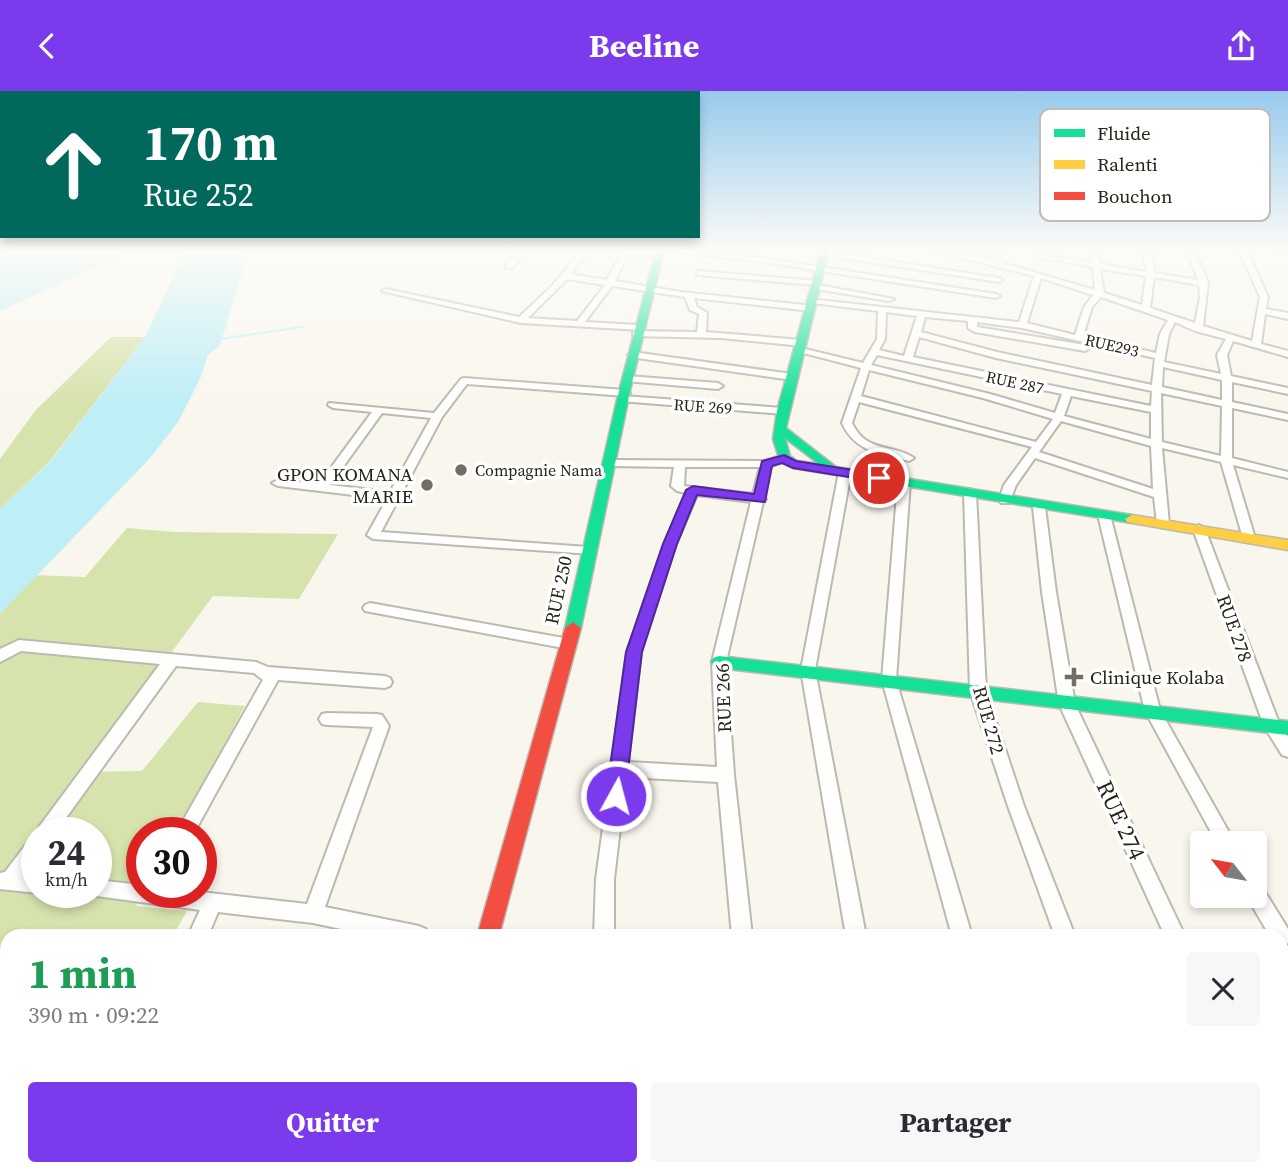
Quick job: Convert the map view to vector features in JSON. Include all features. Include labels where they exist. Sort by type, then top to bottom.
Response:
[{"type":"street","points":[[431,301],[521,320],[701,335],[801,347],[1156,445],[1288,475]]},
{"type":"street","points":[[521,320],[540,301]]},
{"type":"street","points":[[579,324],[597,301]]},
{"type":"street","name":"RUE 250","points":[[490,929],[569,644],[646,301]]},
{"type":"street","points":[[692,301],[693,307],[704,313],[701,335]]},
{"type":"street","points":[[784,459],[779,439],[781,423],[812,301]]},
{"type":"street","name":"RUE293","points":[[852,301],[882,309],[1022,325],[1106,344],[1227,380],[1288,391]]},
{"type":"street","points":[[992,321],[995,301]]},
{"type":"street","points":[[1022,325],[1028,301]]},
{"type":"street","points":[[1078,338],[1086,327],[1086,305],[1089,301]]},
{"type":"street","points":[[1118,301],[1230,339],[1287,353],[1288,366]]},
{"type":"street","points":[[1146,311],[1147,301]]},
{"type":"street","points":[[1198,329],[1205,301]]},
{"type":"street","points":[[1256,345],[1263,301]]},
{"type":"street","points":[[882,309],[881,339],[866,366],[847,423],[853,436],[865,446],[909,458]]},
{"type":"street","points":[[1261,310],[1288,316]]},
{"type":"street","points":[[908,359],[922,314]]},
{"type":"street","points":[[972,319],[972,328],[1014,337],[1101,352],[1106,344]]},
{"type":"street","points":[[1163,524],[1157,494],[1155,410],[1164,333],[1172,320]]},
{"type":"street","points":[[917,334],[996,355],[1288,417]]},
{"type":"street","points":[[1230,339],[1222,355],[1227,380],[1224,404],[1226,460],[1249,538]]},
{"type":"street","name":"RUE 287","points":[[874,352],[1155,410]]},
{"type":"street","points":[[633,355],[792,377]]},
{"type":"street","points":[[588,551],[373,534],[437,416],[464,381],[625,390],[718,386]]},
{"type":"street","name":"RUE 269","points":[[625,390],[781,423]]},
{"type":"street","points":[[1005,500],[1010,485],[1058,419],[1067,393]]},
{"type":"street","points":[[855,398],[1036,450],[1157,494]]},
{"type":"street","points":[[333,405],[437,416]]},
{"type":"street","points":[[322,488],[379,410]]},
{"type":"street","points":[[781,423],[839,471]]},
{"type":"street","points":[[610,463],[766,464],[784,459],[793,464],[1039,507],[1288,545]]},
{"type":"street","points":[[680,462],[677,486],[760,499]]},
{"type":"street","name":"RUE 266","points":[[741,929],[726,775],[719,662],[760,499],[766,464]]},
{"type":"street","points":[[839,471],[808,670],[855,929]]},
{"type":"street","points":[[904,482],[889,680],[960,929]]},
{"type":"street","points":[[278,483],[394,496]]},
{"type":"street","points":[[604,929],[605,879],[634,652],[670,544],[693,490]]},
{"type":"street","name":"RUE 272","points":[[970,493],[978,691],[1016,806],[1062,929]]},
{"type":"street","name":"RUE 274","points":[[1039,507],[1067,704],[1172,929]]},
{"type":"street","points":[[1104,515],[1153,711],[1219,831]]},
{"type":"street","name":"RUE 278","points":[[1199,530],[1288,750]]},
{"type":"street","points":[[370,608],[569,644]]},
{"type":"street","points":[[0,656],[19,645],[257,668],[267,673],[385,682]]},
{"type":"street","points":[[57,817],[171,660]]},
{"type":"street","points":[[719,662],[808,670],[1067,704],[1153,711],[1280,727]]},
{"type":"street","points":[[194,817],[271,680],[267,673]]},
{"type":"street","points":[[313,914],[382,726],[377,720],[327,719]]},
{"type":"street","points":[[619,768],[726,775]]},
{"type":"street","points":[[4,881],[21,862]]},
{"type":"street","points":[[217,903],[313,914],[385,929]]},
{"type":"street","points":[[201,929],[212,908]]},
{"type":"street","points":[[1264,908],[1276,929]]},
{"type":"green space","points":[[111,337],[145,337],[50,461],[0,509],[0,459],[35,411]]},
{"type":"green space","points":[[127,528],[175,532],[338,534],[299,599],[213,596],[83,772],[142,771],[198,702],[245,706],[185,817],[126,817],[126,908],[187,911],[177,929],[0,929],[0,614],[34,575],[85,577]]},
{"type":"water","points":[[0,301],[23,301],[0,311]]},
{"type":"water","points":[[162,301],[234,301],[220,345],[208,355],[200,379],[178,422],[150,458],[0,614],[0,509],[51,461],[145,337]]},
{"type":"waterway","points":[[220,339],[302,327]]},
{"type":"traffic: fast","points":[[573,628],[646,301]]},
{"type":"traffic: fast","points":[[812,301],[783,411],[779,439],[784,458],[793,464],[1132,519]]},
{"type":"traffic: fast","points":[[782,430],[830,467]]},
{"type":"traffic: fast","points":[[719,662],[1288,728]]},
{"type":"traffic: slow","points":[[1132,519],[1288,545]]},
{"type":"traffic: jam","points":[[490,929],[573,628]]},
{"type":"place","name":"Compagnie Nama","points":[[461,470]]},
{"type":"place","name":"GPON KOMANA MARIE","points":[[427,485]]},
{"type":"place","name":"Clinique Kolaba","points":[[1074,677]]},
{"type":"route","points":[[616,796],[634,652],[670,544],[693,490],[760,499],[766,464],[784,459],[793,464],[879,478]]}]
